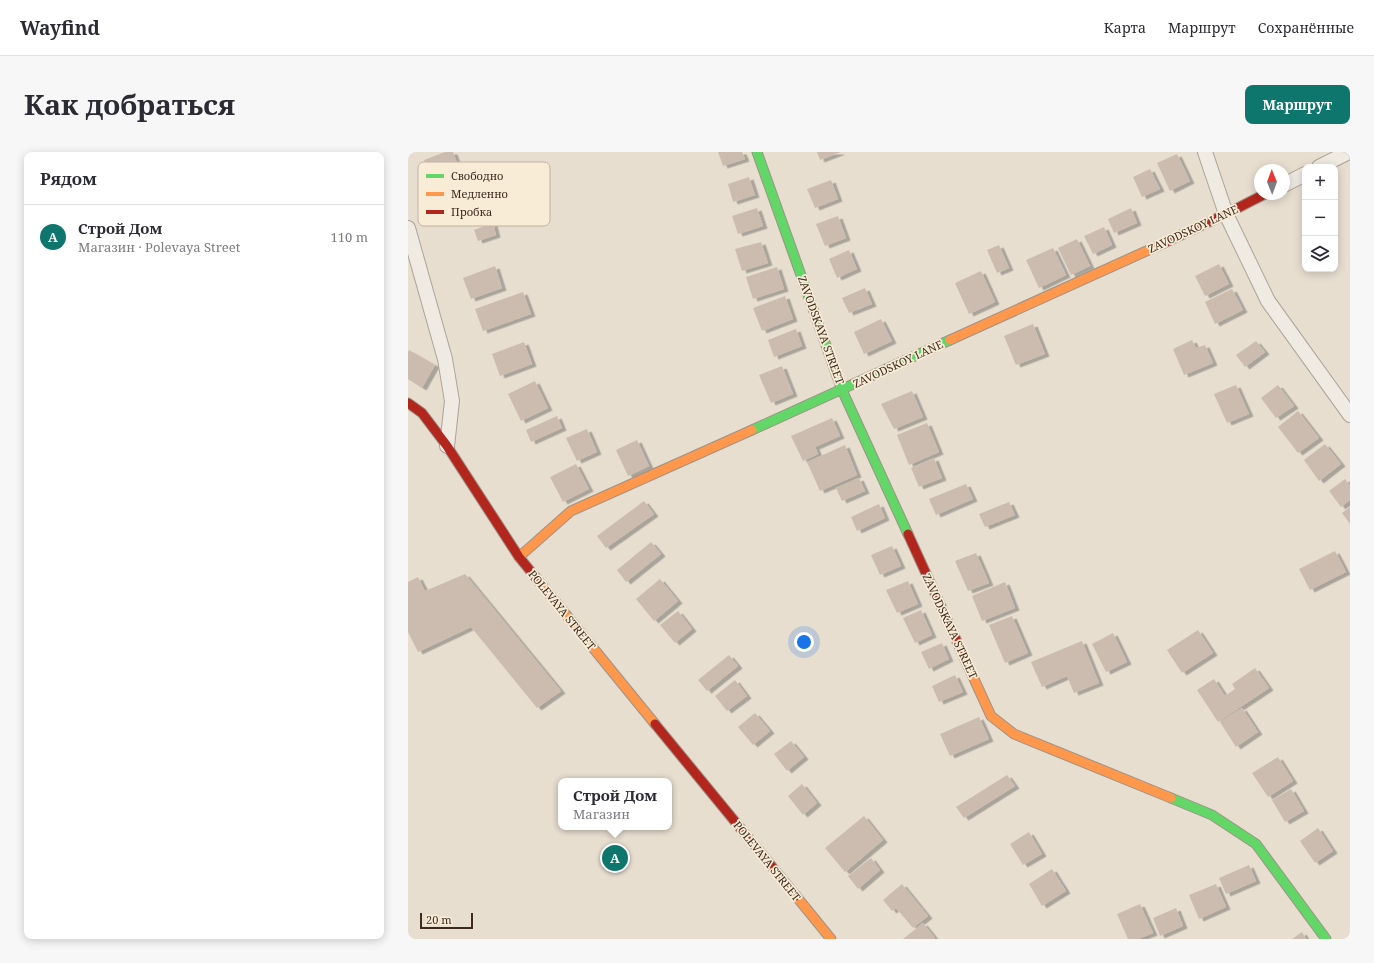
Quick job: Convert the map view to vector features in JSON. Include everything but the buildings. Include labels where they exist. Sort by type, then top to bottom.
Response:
[{"type":"street","name":"ZAVODSKAYA STREET","points":[[757,152],[842,390],[991,716],[1014,734],[1212,815],[1256,844],[1326,939]]},
{"type":"street","points":[[1206,152],[1226,214],[1268,301],[1350,415]]},
{"type":"street","points":[[1325,164],[1349,152]]},
{"type":"street","points":[[1290,182],[1302,176]]},
{"type":"street","name":"ZAVODSKOY LANE","points":[[519,557],[571,511],[842,390],[1254,200]]},
{"type":"street","points":[[408,228],[445,359],[452,401],[447,446]]},
{"type":"street","name":"POLEVAYA STREET","points":[[408,403],[422,413],[447,446],[519,557],[831,939]]},
{"type":"traffic: fast","points":[[757,152],[842,390],[908,534]]},
{"type":"traffic: fast","points":[[752,430],[950,340]]},
{"type":"traffic: fast","points":[[1171,798],[1212,815],[1256,844],[1326,939]]},
{"type":"traffic: slow","points":[[950,340],[1164,243]]},
{"type":"traffic: slow","points":[[519,557],[571,511],[752,430]]},
{"type":"traffic: slow","points":[[537,579],[655,724]]},
{"type":"traffic: slow","points":[[969,668],[991,716],[1014,734],[1171,798]]},
{"type":"traffic: slow","points":[[796,896],[831,939]]},
{"type":"traffic: jam","points":[[1164,243],[1254,200]]},
{"type":"traffic: jam","points":[[408,403],[422,413],[447,446],[519,557],[537,579]]},
{"type":"traffic: jam","points":[[908,534],[969,668]]},
{"type":"traffic: jam","points":[[655,724],[796,896]]},
{"type":"place","name":"Строй Дом","points":[[615,858]]}]
